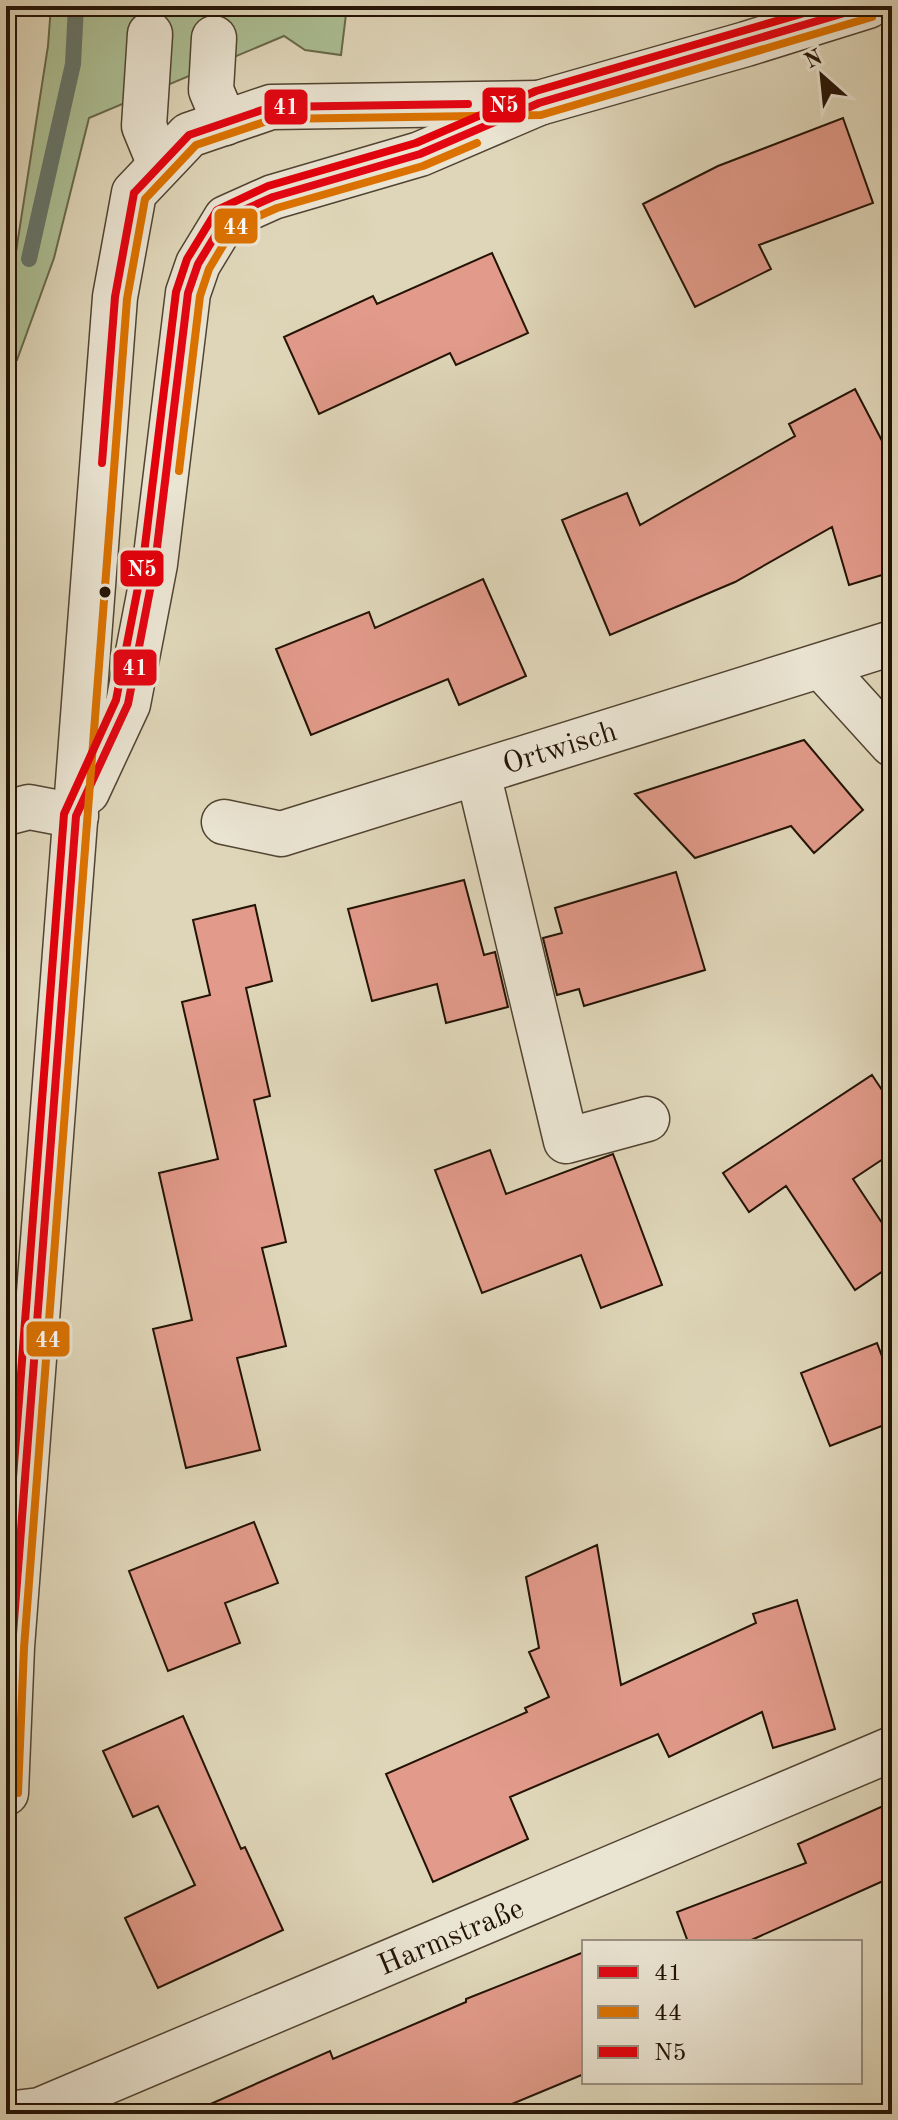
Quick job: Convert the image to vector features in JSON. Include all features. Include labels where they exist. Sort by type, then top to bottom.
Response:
[{"type":"street","points":[[76,816],[128,704],[155,564],[188,293],[198,264],[226,218],[273,197],[420,154],[539,103],[868,6]]},
{"type":"street","points":[[6,1793],[12,1647],[115,297],[147,179],[144,126],[150,34]]},
{"type":"street","points":[[214,38],[211,90],[225,123]]},
{"type":"street","points":[[147,179],[189,135],[271,107],[539,103]]},
{"type":"street","name":"Ortwisch","points":[[224,822],[281,834],[892,643]]},
{"type":"street","points":[[822,667],[892,744]]},
{"type":"street","points":[[478,773],[566,1141],[647,1119]]},
{"type":"street","points":[[6,813],[29,807],[76,816]]},
{"type":"street","name":"Harmstraße","points":[[6,2114],[40,2110],[892,1749]]},
{"type":"green space","points":[[51,6],[347,6],[341,55],[305,50],[284,36],[89,118],[54,258],[17,360],[6,359],[6,316],[48,46]]},
{"type":"building","points":[[843,118],[873,203],[759,245],[771,269],[695,307],[643,204],[718,166]]},
{"type":"building","points":[[492,253],[528,333],[456,365],[450,353],[319,414],[284,337],[373,296],[377,304]]},
{"type":"building","points":[[855,389],[892,460],[892,572],[849,585],[832,527],[735,582],[610,635],[562,520],[627,493],[640,525],[795,436],[789,424]]},
{"type":"building","points":[[483,579],[526,676],[459,705],[448,679],[311,735],[276,649],[369,612],[375,628]]},
{"type":"building","points":[[804,740],[863,810],[814,853],[791,826],[695,858],[635,794]]},
{"type":"building","points":[[676,872],[705,970],[584,1006],[579,989],[557,995],[543,938],[562,933],[555,908]]},
{"type":"building","points":[[464,880],[484,955],[495,952],[508,1007],[446,1023],[437,984],[372,1001],[348,909]]},
{"type":"building","points":[[255,905],[272,981],[246,988],[270,1096],[254,1100],[286,1242],[262,1248],[286,1346],[237,1358],[260,1450],[186,1468],[153,1329],[192,1320],[159,1173],[218,1159],[182,1002],[210,995],[193,920]]},
{"type":"building","points":[[872,1075],[892,1105],[892,1153],[853,1179],[892,1238],[892,1265],[855,1290],[786,1186],[749,1212],[723,1173]]},
{"type":"building","points":[[490,1150],[506,1194],[613,1154],[662,1285],[601,1308],[581,1255],[482,1293],[435,1170]]},
{"type":"building","points":[[877,1343],[892,1383],[892,1422],[830,1446],[801,1373]]},
{"type":"building","points":[[254,1522],[278,1583],[225,1603],[240,1643],[168,1671],[129,1571]]},
{"type":"building","points":[[597,1545],[621,1685],[756,1623],[753,1614],[797,1600],[835,1729],[773,1748],[762,1712],[669,1757],[658,1734],[510,1797],[528,1839],[433,1882],[386,1774],[527,1712],[525,1708],[549,1697],[529,1652],[539,1648],[526,1577]]},
{"type":"building","points":[[183,1716],[241,1849],[245,1847],[283,1930],[158,1988],[125,1918],[195,1885],[158,1806],[133,1817],[103,1751]]},
{"type":"building","points":[[892,1802],[892,1877],[751,1940],[687,1940],[677,1912],[806,1863],[798,1844]]},
{"type":"building","points":[[582,1953],[582,2075],[488,2114],[188,2114],[330,2051],[333,2059],[466,2002],[466,1999]]},
{"type":"waterway","points":[[29,259],[73,64],[76,6]]},
{"type":"transit line","name":"N5","points":[[6,1569],[64,814],[116,700],[143,562],[176,292],[187,259],[217,210],[268,186],[416,143],[536,91],[828,6]]},
{"type":"transit line","name":"41","points":[[6,1793],[12,1647],[76,816],[128,704],[155,564],[188,293],[198,264],[226,218],[273,197],[420,154],[539,103],[868,6]]},
{"type":"transit line","name":"44","points":[[18,1793],[24,1648],[127,299],[145,199],[196,145],[273,119],[541,115],[872,17]]},
{"type":"transit line","name":"41","points":[[134,193],[189,135],[271,107],[468,104]]},
{"type":"transit line","name":"44","points":[[179,471],[200,296],[209,269],[234,227],[277,208],[423,166],[477,143]]},
{"type":"transit line","name":"41","points":[[102,463],[115,297],[134,193]]}]
